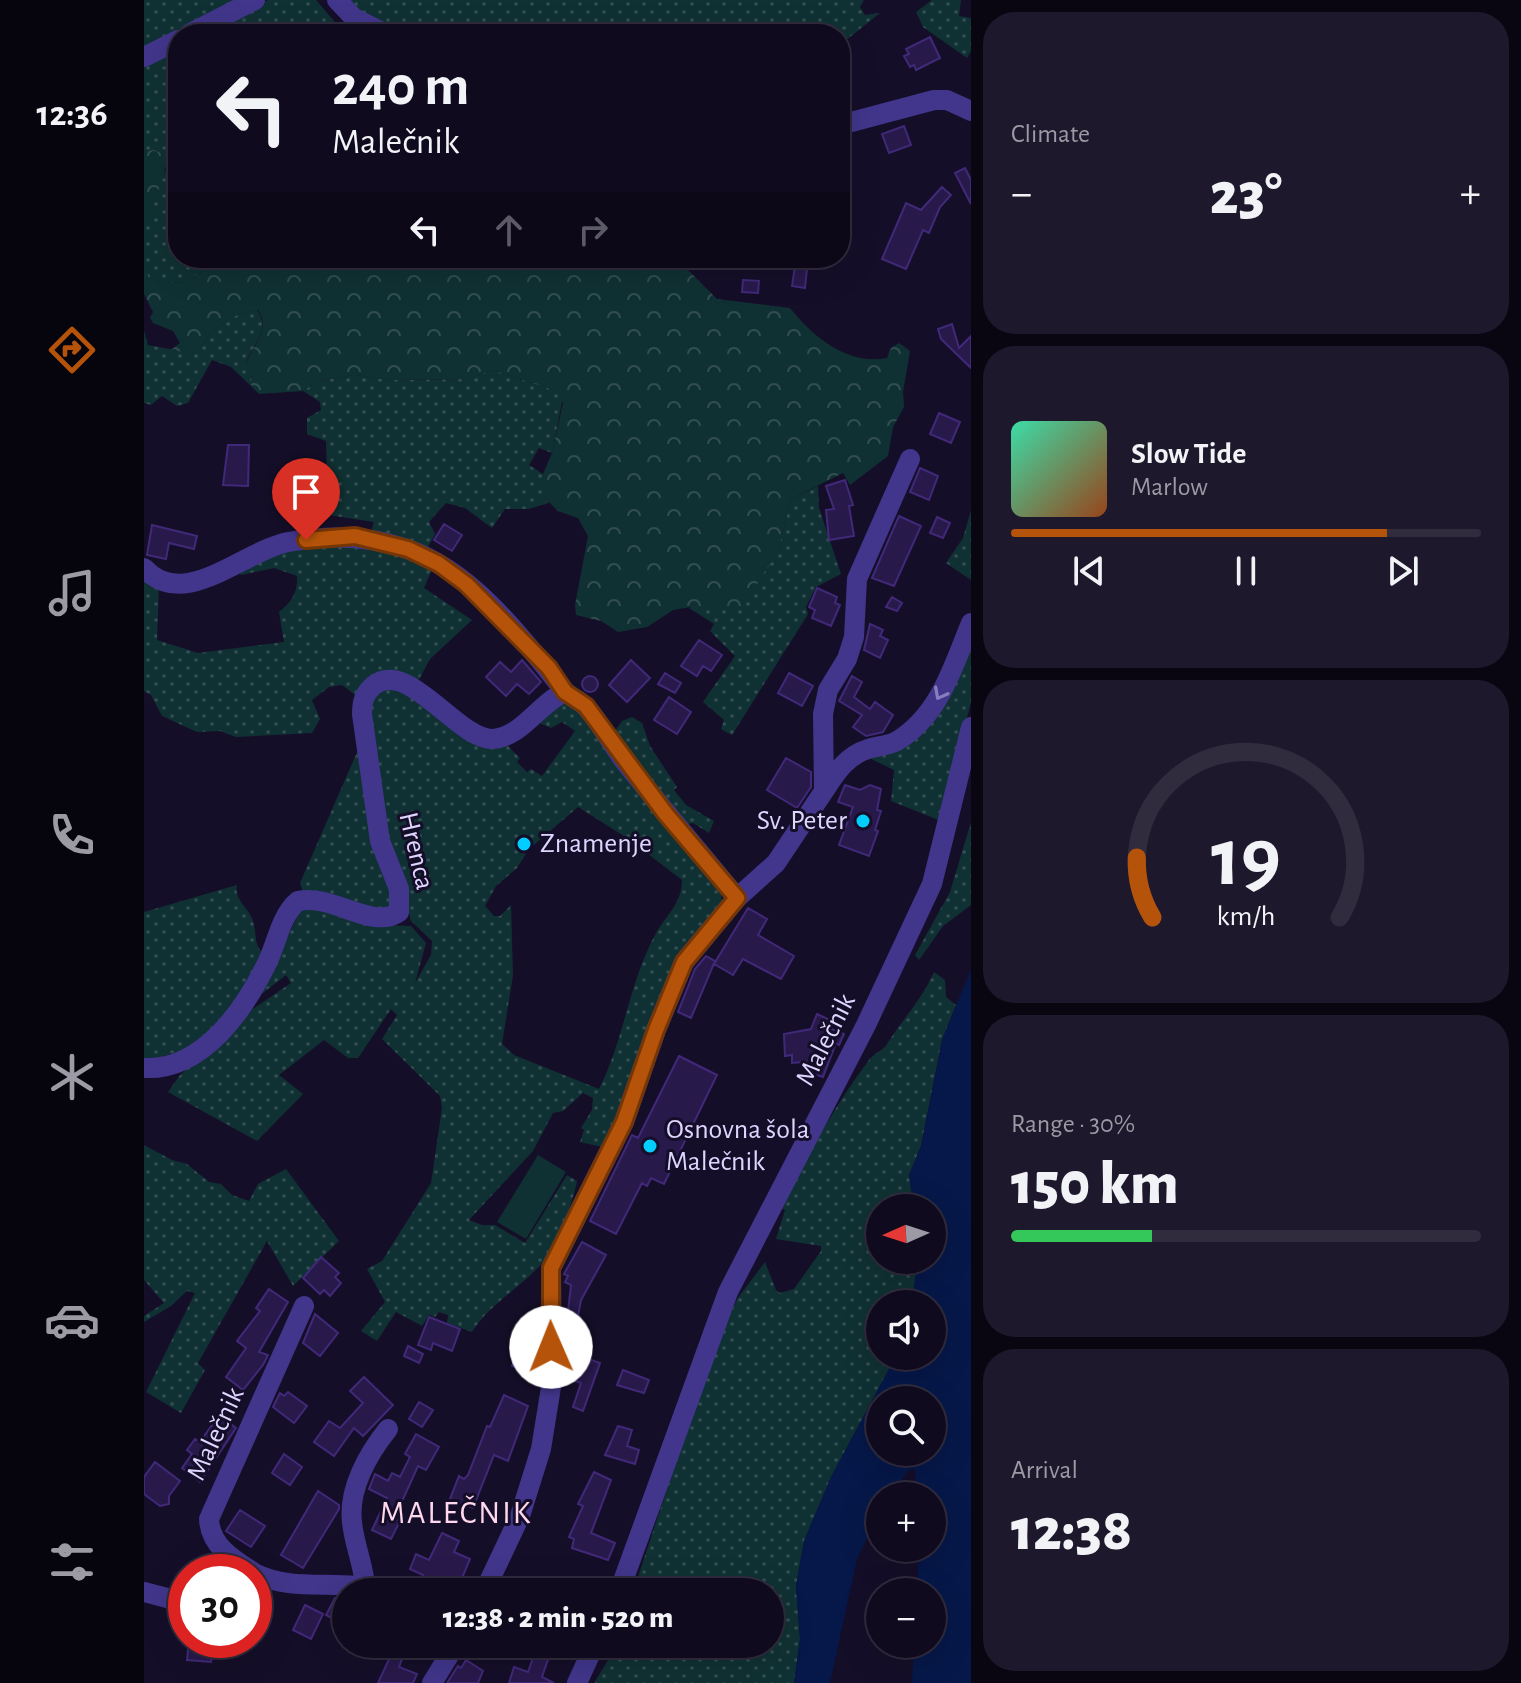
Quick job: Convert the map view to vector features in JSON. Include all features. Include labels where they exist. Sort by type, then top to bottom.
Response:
[{"type":"street","points":[[208,24],[255,0]]},
{"type":"street","points":[[337,0],[354,18],[366,24]]},
{"type":"street","points":[[144,57],[168,45]]},
{"type":"street","points":[[850,122],[934,100],[947,100],[971,111]]},
{"type":"street","points":[[824,791],[823,714],[828,690],[847,659],[854,637],[857,579],[910,459]]},
{"type":"street","points":[[144,568],[153,578],[165,583],[198,582],[253,553],[285,543],[355,536],[408,549],[439,564],[466,584],[549,668],[565,692],[586,706],[657,802],[737,898]]},
{"type":"street","points":[[491,1578],[520,1516],[541,1449],[552,1381],[551,1268],[624,1122],[684,962],[737,898],[776,863],[849,759],[865,750],[894,743],[927,716],[940,697],[971,623]]},
{"type":"street","name":"Hrenca","points":[[144,1068],[160,1068],[187,1059],[228,1024],[246,1002],[283,924],[298,901],[322,899],[380,918],[392,917],[399,912],[399,889],[380,841],[362,714],[365,695],[375,685],[393,681],[416,689],[475,734],[493,739],[517,730],[542,706],[565,692]]},
{"type":"street","name":"Malečnik","points":[[624,1578],[728,1292],[866,1025],[932,884],[971,727]]},
{"type":"street","name":"Malečnik","points":[[230,1554],[210,1535],[209,1519],[304,1306]]},
{"type":"street","points":[[364,1578],[353,1528],[352,1506],[362,1467],[388,1429]]},
{"type":"street","name":"Malečnik","points":[[272,1578],[315,1586],[332,1586]]},
{"type":"street","points":[[144,1592],[168,1598]]},
{"type":"street","points":[[432,1683],[447,1658]]},
{"type":"street","points":[[577,1683],[589,1658]]},
{"type":"green space","points":[[144,0],[252,0],[207,24],[168,24],[168,44],[144,57]]},
{"type":"green space","points":[[268,0],[316,0],[336,24],[224,24]]},
{"type":"green space","points":[[347,0],[864,0],[860,7],[865,15],[880,13],[850,37],[850,24],[382,24],[365,17]]},
{"type":"green space","points":[[932,0],[961,0],[959,16],[971,18],[971,51],[967,58],[923,27],[916,12]]},
{"type":"green space","points":[[168,54],[168,167],[154,150],[144,151],[144,66]]},
{"type":"green space","points":[[154,150],[168,156],[152,209],[144,218],[144,151]]},
{"type":"green space","points":[[168,167],[168,268],[210,268],[178,284],[148,278],[144,267],[144,218],[150,214],[158,182]]},
{"type":"green space","points":[[144,267],[149,278],[178,284],[210,268],[683,268],[717,299],[790,308],[820,338],[858,358],[887,358],[891,348],[899,343],[910,351],[903,392],[904,407],[893,427],[888,456],[850,485],[843,473],[791,499],[778,552],[743,605],[736,609],[696,606],[673,610],[647,627],[618,632],[601,621],[576,615],[575,605],[588,536],[578,518],[558,511],[543,496],[543,474],[552,453],[563,403],[557,391],[492,370],[468,379],[391,380],[355,375],[318,381],[303,391],[259,394],[251,386],[252,375],[246,363],[262,331],[262,318],[258,310],[237,315],[221,324],[196,354],[171,350],[180,343],[173,331],[153,323],[150,318],[153,312],[144,294]]},
{"type":"green space","points":[[257,310],[262,331],[246,362],[252,375],[251,386],[231,367],[212,360],[188,403],[177,406],[162,396],[151,405],[144,403],[144,331],[148,345],[196,354],[221,324],[237,315]]},
{"type":"green space","points":[[492,370],[557,391],[563,397],[552,453],[539,448],[529,465],[543,474],[543,496],[549,503],[528,509],[505,509],[492,528],[465,508],[446,503],[429,522],[435,534],[426,551],[370,535],[374,522],[328,515],[326,441],[307,434],[307,418],[321,410],[320,402],[303,391],[318,381],[355,375],[391,380],[468,379]]},
{"type":"green space","points":[[818,486],[819,508],[841,574],[816,587],[806,607],[808,614],[732,735],[721,729],[724,720],[703,702],[735,656],[710,631],[714,624],[689,608],[778,552],[791,499]]},
{"type":"green space","points":[[971,510],[971,580],[946,563],[963,538]]},
{"type":"green space","points":[[352,541],[433,567],[424,588],[472,620],[430,659],[416,685],[396,677],[358,697],[342,685],[329,687],[312,700],[320,719],[312,733],[236,737],[220,731],[197,732],[162,716],[151,695],[144,691],[144,572],[159,587],[157,640],[198,653],[284,642],[279,612],[293,596],[297,576],[274,568],[241,575],[237,569],[259,555]]},
{"type":"green space","points":[[971,635],[971,702],[941,821],[891,801],[894,770],[869,758],[902,742]]},
{"type":"green space","points":[[396,686],[508,746],[520,758],[517,762],[527,772],[531,769],[542,776],[575,731],[562,722],[551,728],[537,722],[555,703],[573,703],[720,888],[723,907],[703,928],[607,1148],[580,1142],[584,1130],[581,1128],[592,1110],[593,1098],[583,1093],[563,1111],[553,1113],[533,1151],[469,1220],[482,1225],[495,1225],[525,1243],[567,1175],[577,1181],[575,1190],[559,1235],[543,1262],[488,1312],[472,1332],[447,1323],[448,1315],[439,1312],[435,1317],[429,1315],[422,1326],[396,1312],[377,1341],[361,1331],[385,1302],[367,1269],[382,1261],[431,1183],[442,1108],[440,1096],[382,1039],[397,1015],[391,1009],[358,1058],[348,1058],[324,1040],[279,1075],[303,1094],[257,1141],[168,1092],[180,1075],[241,1017],[291,983],[286,975],[259,996],[303,905],[381,925],[411,926],[426,943],[415,983],[431,955],[432,941],[411,921],[403,889],[387,855],[370,696]],"holes":[[[578,807],[627,838],[682,880],[676,903],[646,953],[615,1051],[599,1089],[514,1055],[502,1044],[513,975],[511,905],[500,916],[494,916],[485,906],[496,886],[517,868],[529,849]]]},
{"type":"green space","points":[[632,717],[642,723],[650,746],[677,787],[674,790],[686,805],[714,821],[709,833],[693,823],[683,825],[612,735],[622,721]]},
{"type":"green space","points":[[362,741],[396,911],[304,895],[300,883]]},
{"type":"green space","points":[[971,822],[971,905],[943,926],[919,960],[915,955],[950,892]]},
{"type":"green space","points":[[237,885],[238,896],[253,921],[257,945],[267,957],[244,995],[197,1046],[144,1062],[144,912]]},
{"type":"green space","points":[[934,972],[945,980],[946,997],[956,1005],[942,1040],[921,1146],[909,1175],[912,1194],[866,1194],[866,1274],[916,1274],[914,1290],[866,1290],[866,1370],[888,1370],[880,1386],[866,1386],[866,1412],[831,1477],[804,1541],[796,1586],[800,1639],[794,1683],[594,1683],[609,1658],[784,1658],[784,1578],[638,1578],[712,1353],[737,1299],[765,1262],[776,1290],[780,1293],[794,1289],[821,1251],[821,1246],[776,1239],[785,1210],[780,1208],[844,1095],[869,1060],[885,1046]]},
{"type":"green space","points":[[144,1145],[172,1160],[187,1164],[209,1182],[221,1184],[232,1195],[249,1201],[258,1184],[286,1169],[339,1241],[293,1286],[267,1241],[198,1363],[205,1370],[181,1413],[146,1392],[195,1293],[187,1291],[171,1306],[144,1322],[144,1316],[164,1303],[144,1280]]},
{"type":"green space","points":[[538,1155],[566,1172],[526,1239],[497,1222]]},
{"type":"water","points":[[971,969],[971,1683],[912,1683],[913,1658],[946,1658],[946,1578],[918,1578],[918,1562],[946,1562],[946,1482],[915,1482],[915,1469],[909,1470],[900,1482],[866,1482],[866,1540],[857,1559],[830,1683],[794,1683],[800,1639],[796,1586],[804,1541],[831,1477],[866,1412],[866,1466],[946,1466],[946,1386],[880,1386],[888,1370],[946,1370],[946,1290],[913,1290],[916,1274],[946,1274],[946,1194],[912,1194],[909,1175],[921,1146],[942,1040]]},
{"type":"building","points":[[930,37],[940,58],[916,70],[914,65],[910,67],[904,56],[909,54],[906,49]]},
{"type":"building","points":[[904,126],[911,145],[889,153],[882,134]]},
{"type":"building","points":[[965,168],[971,180],[971,204],[955,173]]},
{"type":"building","points":[[942,187],[951,195],[940,207],[929,233],[923,230],[906,269],[882,259],[906,203],[921,210]]},
{"type":"building","points":[[795,268],[807,268],[805,288],[792,286]]},
{"type":"building","points":[[743,280],[759,281],[758,293],[742,292]]},
{"type":"building","points":[[952,324],[959,348],[971,336],[971,368],[941,339],[938,329]]},
{"type":"building","points":[[939,413],[960,422],[951,443],[930,434]]},
{"type":"building","points":[[228,445],[249,445],[248,486],[223,485]]},
{"type":"building","points":[[920,468],[938,476],[929,500],[910,492]]},
{"type":"building","points":[[845,480],[853,505],[849,506],[854,536],[829,540],[826,510],[834,509],[826,486]]},
{"type":"building","points":[[899,516],[921,526],[894,586],[872,578]]},
{"type":"building","points":[[937,517],[950,523],[943,538],[930,533]]},
{"type":"building","points":[[444,524],[462,535],[452,551],[434,540]]},
{"type":"building","points":[[152,525],[197,536],[194,549],[169,543],[166,559],[147,555]]},
{"type":"building","points":[[817,588],[837,597],[835,603],[840,605],[831,626],[812,618],[815,610],[809,607]]},
{"type":"building","points":[[892,597],[902,603],[897,611],[886,607]]},
{"type":"building","points":[[870,624],[883,630],[880,636],[888,640],[880,658],[864,650]]},
{"type":"building","points":[[699,640],[722,655],[711,671],[703,666],[697,676],[681,666]]},
{"type":"building","points":[[522,660],[541,682],[529,694],[517,684],[506,696],[486,677],[500,662],[511,672]]},
{"type":"building","points":[[631,660],[650,678],[627,702],[609,685]]},
{"type":"building","points":[[665,673],[681,683],[675,693],[658,684]]},
{"type":"building","points":[[789,673],[813,686],[802,706],[778,693]]},
{"type":"building","points":[[587,676],[593,676],[598,684],[596,690],[587,692],[582,687],[582,681]]},
{"type":"building","points":[[852,676],[862,682],[854,697],[870,709],[875,702],[893,715],[883,732],[866,736],[853,727],[862,715],[839,701]]},
{"type":"building","points":[[669,697],[691,712],[677,734],[654,720]]},
{"type":"building","points":[[786,758],[811,772],[811,787],[797,808],[767,790]]},
{"type":"building","name":"Sv. Peter","points":[[845,785],[860,790],[870,785],[881,789],[877,810],[881,811],[875,830],[878,831],[869,856],[839,845],[853,807],[838,802]]},
{"type":"building","points":[[748,908],[767,919],[758,935],[794,956],[781,979],[743,959],[733,975],[714,964]]},
{"type":"building","points":[[706,956],[715,961],[691,1018],[678,1012],[695,969]]},
{"type":"building","points":[[817,1014],[832,1021],[829,1028],[844,1034],[839,1045],[836,1043],[823,1077],[811,1073],[816,1061],[792,1063],[792,1055],[785,1056],[784,1034],[811,1029]]},
{"type":"building","name":"Osnovna šola Malečnik","points":[[679,1056],[717,1075],[664,1184],[651,1178],[647,1186],[642,1183],[616,1234],[590,1221],[632,1135],[638,1138]]},
{"type":"building","points":[[582,1242],[606,1255],[581,1300],[574,1338],[565,1337],[571,1285],[565,1282],[568,1276],[564,1274]]},
{"type":"building","points":[[321,1257],[339,1273],[335,1277],[341,1283],[330,1296],[324,1290],[320,1294],[303,1278]]},
{"type":"building","points":[[269,1289],[288,1302],[259,1352],[268,1355],[263,1365],[243,1390],[226,1377],[246,1348],[237,1341],[260,1311],[256,1308]]},
{"type":"building","points":[[315,1314],[338,1333],[320,1356],[303,1343]]},
{"type":"building","points":[[429,1317],[460,1329],[452,1351],[433,1343],[431,1350],[418,1345]]},
{"type":"building","points":[[408,1346],[423,1354],[419,1363],[404,1356]]},
{"type":"building","points":[[518,1347],[539,1354],[534,1373],[512,1366]]},
{"type":"building","points":[[575,1354],[600,1363],[583,1411],[573,1407],[581,1383],[566,1378]]},
{"type":"building","points":[[623,1370],[649,1380],[644,1393],[617,1385]]},
{"type":"building","points":[[364,1377],[393,1405],[363,1436],[354,1428],[334,1456],[314,1442],[329,1421],[340,1428],[363,1403],[350,1391]]},
{"type":"building","points":[[288,1392],[307,1406],[294,1423],[273,1407],[280,1393],[284,1396]]},
{"type":"building","points":[[504,1395],[528,1406],[508,1461],[494,1455],[473,1508],[450,1499],[459,1476],[464,1479],[468,1475],[487,1426],[490,1427]]},
{"type":"building","points":[[419,1402],[433,1410],[422,1427],[409,1419]]},
{"type":"building","points":[[219,1415],[236,1428],[200,1482],[182,1468],[192,1454],[187,1450],[195,1439],[200,1442]]},
{"type":"building","points":[[618,1426],[632,1430],[627,1446],[639,1450],[635,1464],[605,1455]]},
{"type":"building","points":[[416,1434],[439,1447],[426,1470],[418,1466],[394,1519],[400,1521],[391,1539],[372,1530],[387,1498],[369,1489],[375,1474],[388,1481],[392,1473],[400,1477],[410,1457],[405,1454]]},
{"type":"building","points":[[284,1454],[302,1467],[290,1485],[272,1473]]},
{"type":"building","points":[[155,1462],[180,1481],[169,1496],[169,1504],[160,1506],[144,1494],[144,1477]]},
{"type":"building","points":[[594,1472],[611,1480],[591,1533],[615,1543],[608,1560],[572,1548],[574,1539],[569,1537],[583,1506],[578,1504]]},
{"type":"building","points":[[318,1491],[339,1505],[339,1509],[303,1568],[281,1555]]},
{"type":"building","points":[[240,1510],[265,1526],[251,1547],[226,1531]]},
{"type":"building","points":[[442,1533],[459,1541],[454,1552],[470,1559],[462,1578],[422,1578],[423,1575],[410,1569],[416,1554],[429,1560]]},
{"type":"building","points":[[332,1604],[332,1618],[326,1615]]},
{"type":"building","points":[[305,1605],[323,1614],[311,1639],[293,1630]]},
{"type":"building","points":[[187,1658],[212,1658],[211,1662]]},
{"type":"building","points":[[390,1658],[403,1658],[399,1667],[417,1674],[413,1683],[378,1683]]},
{"type":"building","points":[[533,1658],[549,1658],[542,1677],[554,1683],[509,1683],[514,1667],[528,1672]]},
{"type":"building","points":[[466,1660],[483,1671],[478,1683],[447,1683],[458,1666],[461,1668]]},
{"type":"place","name":"Sv. Peter","points":[[863,821]]},
{"type":"place","name":"Znamenje","points":[[524,844]]},
{"type":"place","name":"Osnovna šola Malečnik","points":[[650,1146]]},
{"type":"district","name":"MALEČNIK","points":[[456,1513]]},
{"type":"route","points":[[306,540],[355,536],[408,549],[439,564],[466,584],[549,668],[565,692],[586,706],[665,813],[737,898],[725,915],[692,948],[684,962],[624,1122],[551,1268],[551,1347]]}]
